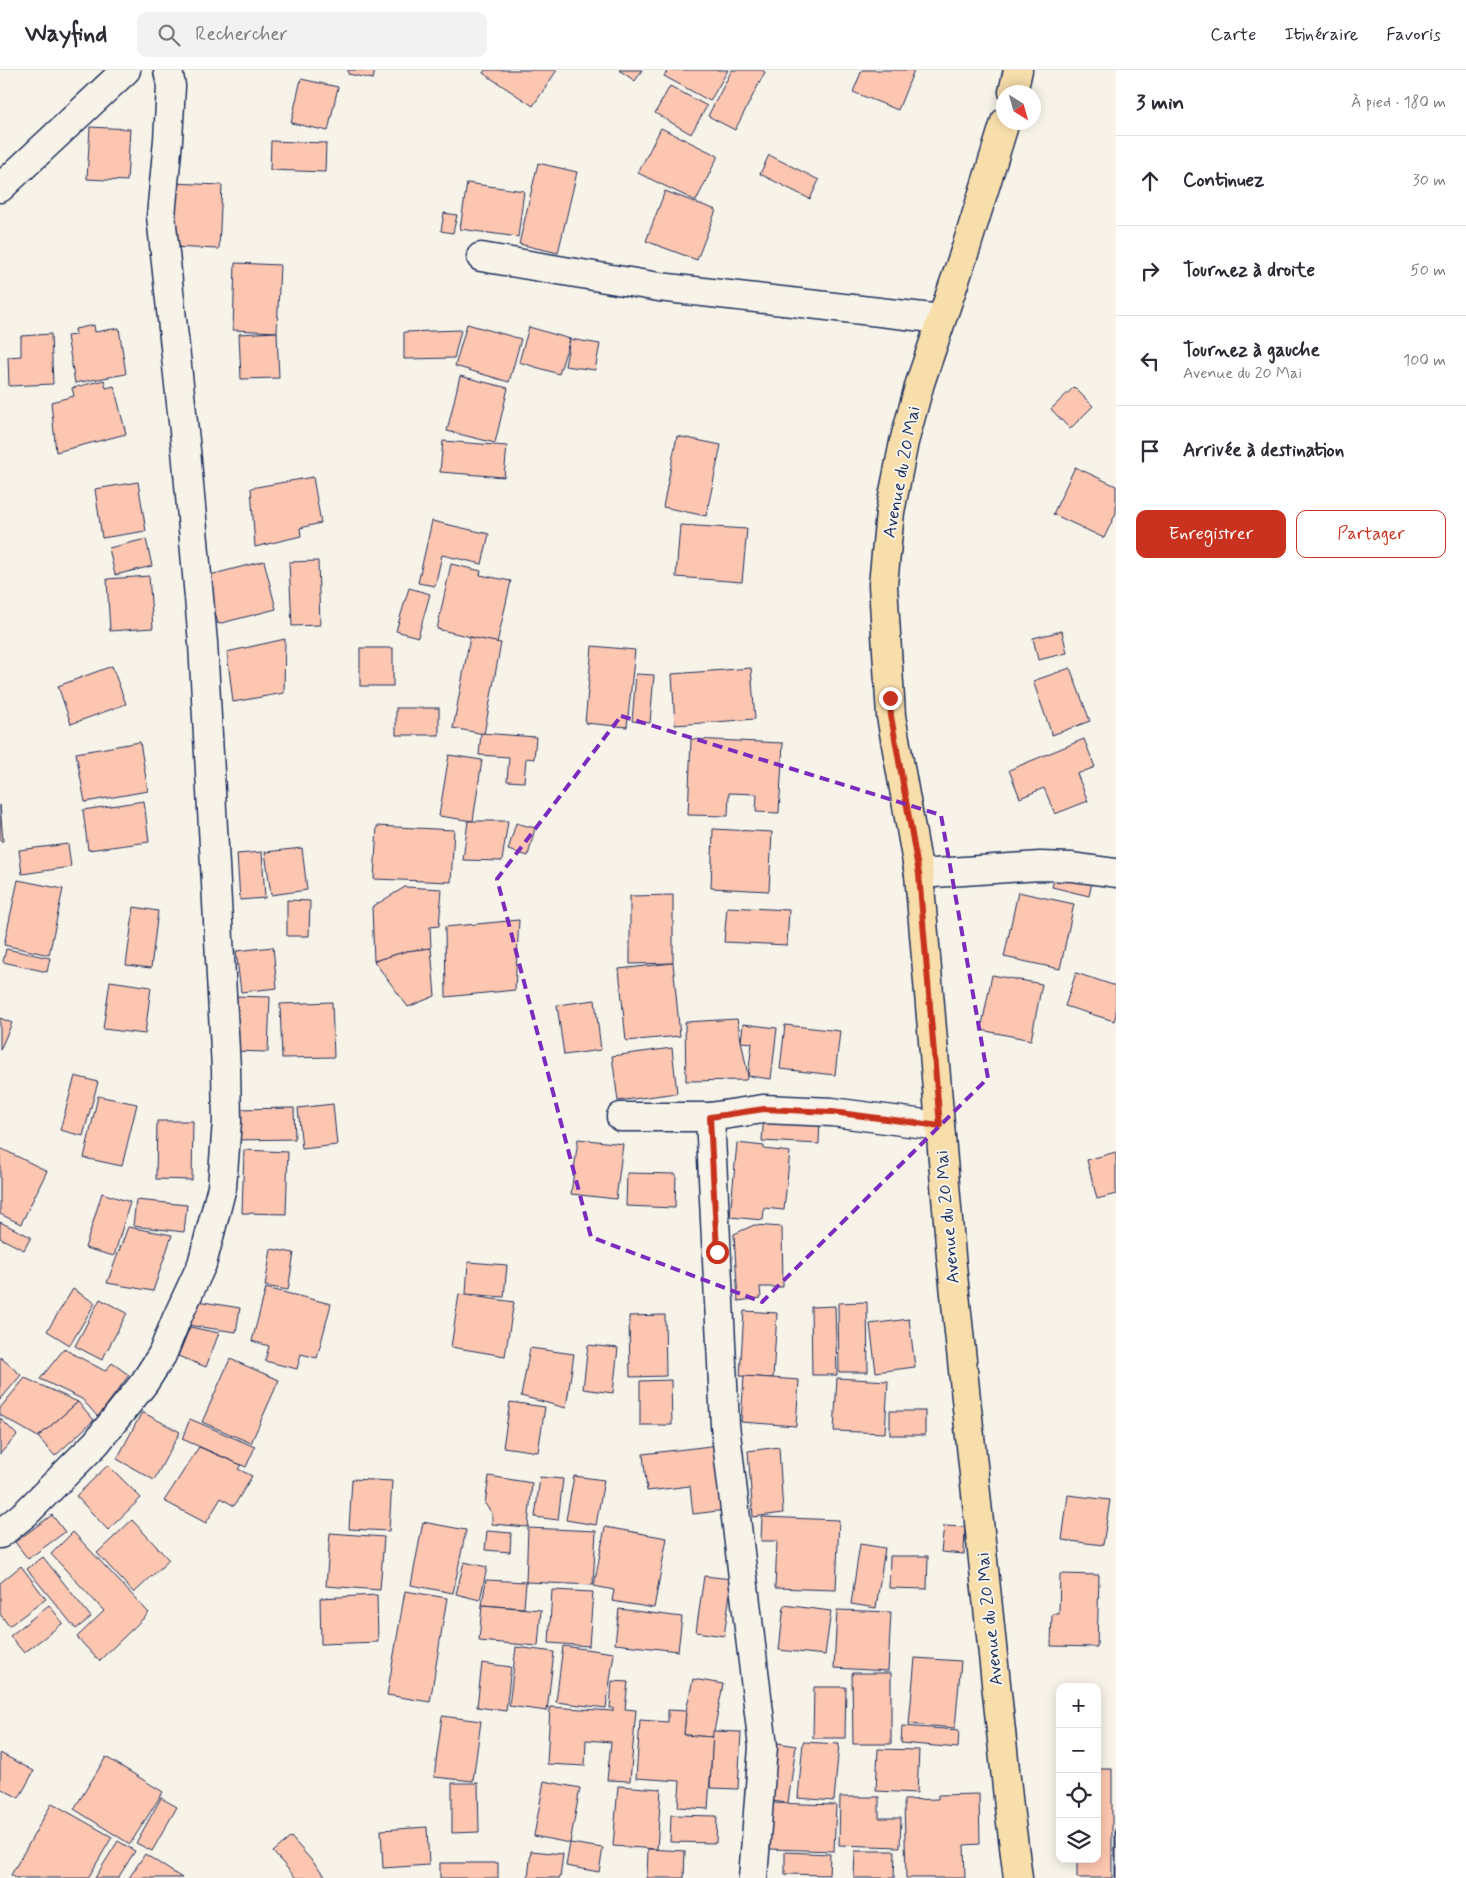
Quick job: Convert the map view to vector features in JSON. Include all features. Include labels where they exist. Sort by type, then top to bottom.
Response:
[{"type":"main road","points":[[1015,85],[1018,70]]},
{"type":"main road","name":"Avenue du 20 Mai","points":[[1003,130],[920,383],[904,442],[890,512],[884,585],[891,716],[919,874],[953,1275],[1018,1878]]},
{"type":"street","points":[[0,188],[126,70]]},
{"type":"street","points":[[0,1534],[26,1513],[96,1443],[144,1383],[162,1355],[202,1264],[222,1187],[227,1121],[226,1069],[203,643],[186,450],[161,216],[171,86],[168,70]]},
{"type":"street","points":[[481,257],[658,287],[941,319]]},
{"type":"street","points":[[919,874],[1040,866],[1072,867],[1116,873]]},
{"type":"street","points":[[621,1117],[710,1117],[764,1109],[832,1112],[940,1126]]},
{"type":"street","points":[[710,1117],[725,1425],[763,1747],[754,1878]]},
{"type":"highlighted area","points":[[621,716],[941,815],[988,1078],[762,1302],[591,1237],[497,879]]},
{"type":"building","points":[[348,70],[375,70],[373,79],[348,74]]},
{"type":"building","points":[[485,70],[557,70],[533,106],[483,73]]},
{"type":"building","points":[[619,70],[642,70],[635,81]]},
{"type":"building","points":[[668,70],[728,70],[710,101],[664,76]]},
{"type":"building","points":[[732,70],[762,70],[765,72],[735,130],[708,116]]},
{"type":"building","points":[[862,70],[914,70],[898,110],[853,92]]},
{"type":"building","points":[[301,79],[338,87],[328,131],[291,123]]},
{"type":"building","points":[[670,86],[707,106],[691,134],[655,113]]},
{"type":"building","points":[[90,127],[130,129],[127,181],[87,179]]},
{"type":"building","points":[[661,128],[718,156],[696,201],[638,173]]},
{"type":"building","points":[[271,141],[326,143],[325,172],[270,170]]},
{"type":"building","points":[[769,155],[819,180],[810,199],[760,174]]},
{"type":"building","points":[[538,163],[577,172],[558,253],[519,244]]},
{"type":"building","points":[[171,183],[222,185],[219,249],[168,247]]},
{"type":"building","points":[[467,183],[524,191],[518,237],[460,229]]},
{"type":"building","points":[[665,191],[716,210],[697,260],[646,241]]},
{"type":"building","points":[[444,213],[457,215],[453,233],[441,231]]},
{"type":"building","points":[[235,263],[280,265],[277,332],[233,330]]},
{"type":"building","points":[[467,324],[521,339],[509,382],[455,366]]},
{"type":"building","points":[[94,325],[95,332],[119,328],[126,374],[75,383],[67,336],[76,335],[75,329]]},
{"type":"building","points":[[529,327],[570,339],[559,374],[519,362]]},
{"type":"building","points":[[461,330],[454,358],[404,359],[404,332]]},
{"type":"building","points":[[277,332],[279,378],[241,379],[239,334]]},
{"type":"building","points":[[51,334],[53,384],[9,386],[8,357],[21,356],[21,336]]},
{"type":"building","points":[[570,339],[600,344],[595,370],[565,366]]},
{"type":"building","points":[[460,376],[508,388],[495,443],[447,431]]},
{"type":"building","points":[[104,380],[106,388],[114,386],[126,434],[56,452],[51,402],[74,396],[72,388]]},
{"type":"building","points":[[1074,387],[1093,406],[1070,429],[1051,409]]},
{"type":"building","points":[[677,436],[721,445],[706,516],[663,507]]},
{"type":"building","points":[[443,441],[507,446],[504,477],[440,472]]},
{"type":"building","points":[[1075,467],[1116,486],[1116,513],[1104,538],[1053,514]]},
{"type":"building","points":[[313,477],[321,523],[300,528],[301,536],[255,547],[251,488]]},
{"type":"building","points":[[138,482],[146,531],[102,538],[95,489]]},
{"type":"building","points":[[432,521],[489,534],[482,564],[442,555],[435,586],[418,583]]},
{"type":"building","points":[[680,525],[747,529],[742,582],[676,577]]},
{"type":"building","points":[[146,539],[152,566],[115,575],[109,548]]},
{"type":"building","points":[[264,561],[276,609],[218,624],[206,576]]},
{"type":"building","points":[[318,561],[320,625],[292,626],[289,562]]},
{"type":"building","points":[[451,564],[481,571],[480,575],[511,581],[497,643],[437,629]]},
{"type":"building","points":[[149,576],[153,628],[110,631],[107,579]]},
{"type":"building","points":[[409,588],[430,594],[418,637],[396,631]]},
{"type":"building","points":[[1062,631],[1067,653],[1038,660],[1033,638]]},
{"type":"building","points":[[470,637],[501,643],[484,734],[453,728]]},
{"type":"building","points":[[285,639],[284,693],[233,702],[227,652]]},
{"type":"building","points":[[592,646],[635,650],[627,727],[585,723]]},
{"type":"building","points":[[360,648],[393,648],[393,686],[360,686]]},
{"type":"building","points":[[112,666],[126,704],[71,724],[58,686]]},
{"type":"building","points":[[751,668],[755,719],[675,725],[672,674]]},
{"type":"building","points":[[1070,668],[1090,721],[1052,735],[1033,681]]},
{"type":"building","points":[[636,674],[654,675],[650,723],[632,721]]},
{"type":"building","points":[[396,708],[439,708],[439,735],[396,735]]},
{"type":"building","points":[[481,733],[536,737],[534,759],[526,758],[524,782],[507,781],[509,757],[479,755]]},
{"type":"building","points":[[691,739],[783,743],[779,813],[756,812],[757,794],[729,793],[728,816],[688,815]]},
{"type":"building","points":[[1084,739],[1095,767],[1077,774],[1088,801],[1055,814],[1044,788],[1020,798],[1009,770]]},
{"type":"building","points":[[140,742],[148,791],[85,802],[76,753]]},
{"type":"building","points":[[449,755],[482,760],[473,821],[439,816]]},
{"type":"building","points":[[144,801],[149,842],[88,850],[83,810]]},
{"type":"building","points":[[0,805],[3,841],[0,841]]},
{"type":"building","points":[[468,821],[508,821],[502,861],[463,860]]},
{"type":"building","points":[[516,823],[535,828],[528,856],[508,850]]},
{"type":"building","points":[[377,826],[454,830],[451,882],[374,879]]},
{"type":"building","points":[[713,829],[772,832],[769,891],[711,888]]},
{"type":"building","points":[[68,844],[71,867],[22,874],[19,850]]},
{"type":"building","points":[[302,848],[307,890],[271,895],[265,852]]},
{"type":"building","points":[[262,852],[265,898],[240,900],[237,854]]},
{"type":"building","points":[[1057,869],[1093,878],[1089,896],[1052,887]]},
{"type":"building","points":[[18,880],[63,889],[49,955],[4,945]]},
{"type":"building","points":[[405,887],[442,889],[439,926],[430,927],[431,948],[407,951],[374,961],[372,907]]},
{"type":"building","points":[[1018,892],[1074,904],[1060,969],[1004,957]]},
{"type":"building","points":[[673,895],[673,963],[630,964],[630,896]]},
{"type":"building","points":[[287,900],[310,901],[309,936],[287,936]]},
{"type":"building","points":[[134,907],[158,911],[151,968],[126,965]]},
{"type":"building","points":[[727,907],[789,910],[787,945],[724,942]]},
{"type":"building","points":[[519,920],[515,990],[446,997],[445,927]]},
{"type":"building","points":[[273,947],[277,988],[241,992],[236,951]]},
{"type":"building","points":[[431,948],[435,996],[408,1007],[374,961],[407,951]]},
{"type":"building","points":[[6,949],[50,958],[47,972],[3,962]]},
{"type":"building","points":[[673,963],[680,1036],[626,1041],[619,969]]},
{"type":"building","points":[[1076,973],[1116,986],[1116,1015],[1114,1021],[1065,1006]]},
{"type":"building","points":[[992,975],[1042,984],[1031,1040],[981,1030]]},
{"type":"building","points":[[110,981],[151,987],[145,1034],[103,1029]]},
{"type":"building","points":[[231,996],[270,997],[268,1052],[229,1051]]},
{"type":"building","points":[[595,1000],[601,1050],[564,1055],[557,1005]]},
{"type":"building","points":[[332,1002],[334,1057],[282,1058],[280,1004]]},
{"type":"building","points":[[0,1018],[12,1023],[0,1050]]},
{"type":"building","points":[[737,1019],[748,1076],[746,1080],[686,1081],[685,1022]]},
{"type":"building","points":[[743,1024],[777,1028],[771,1079],[748,1076],[752,1043],[741,1042]]},
{"type":"building","points":[[785,1025],[840,1031],[835,1075],[780,1069]]},
{"type":"building","points":[[672,1048],[677,1093],[618,1101],[612,1056]]},
{"type":"building","points":[[75,1076],[98,1082],[83,1136],[60,1130]]},
{"type":"building","points":[[98,1096],[137,1104],[122,1166],[84,1158]]},
{"type":"building","points":[[333,1104],[337,1145],[302,1149],[298,1108]]},
{"type":"building","points":[[294,1108],[295,1139],[235,1140],[235,1109]]},
{"type":"building","points":[[764,1113],[820,1116],[819,1144],[762,1141]]},
{"type":"building","points":[[157,1121],[193,1121],[192,1180],[156,1179]]},
{"type":"building","points":[[578,1139],[623,1144],[616,1199],[571,1194]]},
{"type":"building","points":[[737,1143],[764,1146],[764,1149],[790,1152],[784,1210],[764,1208],[763,1220],[730,1217]]},
{"type":"building","points":[[0,1148],[47,1171],[21,1224],[0,1214]]},
{"type":"building","points":[[244,1150],[288,1152],[286,1214],[242,1213]]},
{"type":"building","points":[[1116,1152],[1116,1194],[1097,1199],[1087,1160]]},
{"type":"building","points":[[627,1173],[676,1174],[675,1208],[626,1206]]},
{"type":"building","points":[[102,1193],[130,1202],[114,1256],[85,1248]]},
{"type":"building","points":[[136,1200],[187,1205],[184,1232],[133,1226]]},
{"type":"building","points":[[0,1222],[31,1237],[24,1250],[0,1238]]},
{"type":"building","points":[[754,1225],[782,1227],[783,1287],[760,1287],[761,1298],[738,1301],[734,1234]]},
{"type":"building","points":[[128,1227],[172,1235],[153,1291],[107,1283]]},
{"type":"building","points":[[271,1249],[294,1253],[288,1290],[265,1286]]},
{"type":"building","points":[[468,1262],[507,1265],[504,1297],[466,1294]]},
{"type":"building","points":[[266,1288],[331,1304],[317,1358],[301,1354],[297,1369],[265,1361],[269,1346],[252,1341]]},
{"type":"building","points":[[73,1289],[95,1303],[70,1345],[47,1331]]},
{"type":"building","points":[[459,1294],[514,1302],[505,1356],[451,1347]]},
{"type":"building","points":[[100,1299],[127,1313],[102,1360],[75,1346]]},
{"type":"building","points":[[191,1300],[240,1308],[236,1332],[187,1325]]},
{"type":"building","points":[[867,1302],[868,1372],[839,1372],[838,1303]]},
{"type":"building","points":[[835,1306],[837,1375],[812,1375],[811,1307]]},
{"type":"building","points":[[744,1311],[777,1313],[773,1378],[740,1376]]},
{"type":"building","points":[[665,1315],[666,1376],[630,1377],[629,1316]]},
{"type":"building","points":[[909,1319],[915,1367],[876,1372],[870,1324]]},
{"type":"building","points":[[190,1327],[219,1333],[206,1367],[178,1356]]},
{"type":"building","points":[[588,1345],[618,1348],[613,1393],[583,1389]]},
{"type":"building","points":[[530,1348],[574,1354],[566,1408],[521,1396]]},
{"type":"building","points":[[64,1349],[105,1371],[112,1363],[129,1375],[98,1417],[82,1399],[40,1379]]},
{"type":"building","points":[[0,1357],[21,1375],[0,1400]]},
{"type":"building","points":[[230,1359],[279,1380],[251,1443],[202,1422]]},
{"type":"building","points":[[744,1376],[799,1380],[796,1426],[741,1422]]},
{"type":"building","points":[[25,1378],[78,1402],[38,1437],[0,1415],[0,1408]]},
{"type":"building","points":[[837,1378],[888,1381],[885,1433],[834,1431]]},
{"type":"building","points":[[671,1380],[672,1425],[640,1425],[640,1381]]},
{"type":"building","points":[[78,1402],[94,1420],[55,1456],[38,1437]]},
{"type":"building","points":[[510,1402],[545,1407],[538,1452],[503,1447]]},
{"type":"building","points":[[890,1411],[925,1411],[925,1435],[890,1435]]},
{"type":"building","points":[[142,1412],[180,1432],[154,1480],[117,1459]]},
{"type":"building","points":[[0,1418],[17,1435],[0,1454]]},
{"type":"building","points":[[190,1419],[255,1447],[246,1467],[182,1439]]},
{"type":"building","points":[[719,1445],[726,1510],[693,1514],[690,1486],[647,1491],[643,1454]]},
{"type":"building","points":[[199,1447],[241,1465],[238,1469],[252,1476],[234,1506],[221,1498],[206,1523],[164,1501]]},
{"type":"building","points":[[779,1447],[783,1513],[753,1517],[748,1451]]},
{"type":"building","points":[[108,1465],[141,1498],[108,1530],[76,1496]]},
{"type":"building","points":[[489,1476],[532,1483],[528,1527],[492,1524],[492,1513],[485,1504]]},
{"type":"building","points":[[574,1476],[604,1480],[596,1525],[566,1520]]},
{"type":"building","points":[[540,1477],[563,1479],[558,1520],[535,1517]]},
{"type":"building","points":[[352,1479],[392,1481],[389,1531],[349,1529]]},
{"type":"building","points":[[1068,1495],[1110,1500],[1103,1545],[1062,1540]]},
{"type":"building","points":[[52,1515],[65,1532],[28,1559],[15,1542]]},
{"type":"building","points":[[762,1517],[839,1520],[836,1590],[775,1588],[777,1541],[761,1541]]},
{"type":"building","points":[[132,1520],[169,1560],[134,1593],[97,1553]]},
{"type":"building","points":[[423,1522],[466,1530],[453,1593],[411,1585]]},
{"type":"building","points":[[944,1526],[965,1527],[964,1554],[941,1552]]},
{"type":"building","points":[[605,1527],[667,1538],[654,1608],[612,1601],[614,1590],[594,1586]]},
{"type":"building","points":[[528,1528],[596,1531],[593,1585],[526,1582]]},
{"type":"building","points":[[487,1531],[511,1533],[510,1552],[485,1550]]},
{"type":"building","points":[[73,1532],[149,1613],[99,1661],[77,1637],[104,1611],[51,1554]]},
{"type":"building","points":[[330,1533],[384,1537],[380,1590],[326,1586]]},
{"type":"building","points":[[860,1544],[885,1548],[876,1608],[851,1604]]},
{"type":"building","points":[[890,1556],[928,1556],[927,1589],[889,1588]]},
{"type":"building","points":[[43,1557],[91,1617],[76,1629],[27,1569]]},
{"type":"building","points":[[464,1562],[487,1567],[480,1600],[456,1594]]},
{"type":"building","points":[[21,1566],[46,1599],[9,1626],[0,1614],[0,1583]]},
{"type":"building","points":[[1060,1574],[1099,1575],[1097,1647],[1051,1646],[1052,1614],[1059,1614]]},
{"type":"building","points":[[704,1576],[732,1579],[724,1636],[696,1632]]},
{"type":"building","points":[[486,1580],[526,1582],[524,1608],[482,1605]]},
{"type":"building","points":[[552,1590],[593,1592],[589,1646],[549,1643]]},
{"type":"building","points":[[405,1591],[447,1598],[430,1702],[387,1695]]},
{"type":"building","points":[[377,1595],[378,1642],[321,1644],[320,1598]]},
{"type":"building","points":[[49,1605],[63,1623],[24,1653],[10,1636]]},
{"type":"building","points":[[482,1605],[541,1610],[538,1646],[479,1641]]},
{"type":"building","points":[[784,1605],[831,1611],[825,1655],[779,1650]]},
{"type":"building","points":[[619,1609],[682,1617],[678,1651],[615,1644]]},
{"type":"building","points":[[837,1610],[891,1612],[888,1671],[834,1668]]},
{"type":"building","points":[[563,1646],[614,1653],[606,1708],[556,1702]]},
{"type":"building","points":[[516,1647],[554,1652],[547,1711],[509,1706]]},
{"type":"building","points":[[915,1658],[961,1661],[955,1728],[909,1724]]},
{"type":"building","points":[[482,1663],[511,1667],[506,1711],[477,1707]]},
{"type":"building","points":[[852,1673],[891,1673],[891,1744],[853,1744]]},
{"type":"building","points":[[693,1679],[723,1684],[713,1737],[684,1735],[686,1711]]},
{"type":"building","points":[[612,1681],[628,1682],[625,1709],[636,1710],[630,1781],[607,1780],[611,1742],[586,1740],[585,1766],[547,1764],[550,1707],[613,1711],[613,1708],[610,1708]]},
{"type":"building","points":[[814,1687],[846,1687],[845,1738],[813,1738]]},
{"type":"building","points":[[668,1710],[686,1711],[684,1735],[713,1737],[708,1809],[678,1807],[680,1781],[636,1778],[640,1720],[668,1722]]},
{"type":"building","points":[[442,1716],[481,1721],[473,1781],[434,1777]]},
{"type":"building","points":[[902,1726],[959,1730],[958,1748],[901,1743]]},
{"type":"building","points":[[713,1731],[741,1732],[738,1789],[710,1788]]},
{"type":"building","points":[[772,1742],[796,1746],[788,1803],[763,1800]]},
{"type":"building","points":[[803,1742],[839,1744],[834,1801],[798,1798]]},
{"type":"building","points":[[878,1749],[919,1750],[917,1793],[876,1791]]},
{"type":"building","points":[[0,1753],[34,1771],[19,1798],[0,1788]]},
{"type":"building","points":[[106,1757],[163,1792],[130,1844],[74,1809]]},
{"type":"building","points":[[1101,1769],[1112,1769],[1112,1878],[1077,1878],[1077,1863],[1101,1863]]},
{"type":"building","points":[[544,1781],[580,1788],[570,1843],[534,1836]]},
{"type":"building","points":[[452,1783],[478,1783],[479,1832],[452,1833]]},
{"type":"building","points":[[618,1786],[661,1789],[657,1849],[613,1846]]},
{"type":"building","points":[[979,1794],[980,1844],[964,1845],[965,1878],[906,1878],[904,1800],[938,1799],[938,1795]]},
{"type":"building","points":[[840,1797],[879,1797],[879,1818],[901,1818],[900,1847],[839,1845]]},
{"type":"building","points":[[161,1798],[177,1807],[152,1851],[136,1843]]},
{"type":"building","points":[[52,1803],[112,1837],[88,1878],[16,1878],[11,1875]]},
{"type":"building","points":[[772,1803],[836,1805],[834,1851],[770,1849]]},
{"type":"building","points":[[671,1815],[717,1816],[716,1843],[670,1842]]},
{"type":"building","points":[[427,1827],[429,1865],[383,1868],[381,1830]]},
{"type":"building","points":[[1116,1829],[1116,1878],[1115,1878]]},
{"type":"building","points":[[291,1837],[327,1878],[296,1878],[273,1852]]},
{"type":"building","points":[[118,1841],[135,1851],[118,1878],[95,1878]]},
{"type":"building","points":[[570,1843],[603,1848],[599,1872],[566,1866]]},
{"type":"building","points":[[648,1849],[685,1851],[684,1878],[647,1878]]},
{"type":"building","points":[[531,1851],[563,1854],[560,1878],[528,1878]]},
{"type":"building","points":[[855,1851],[895,1851],[894,1878],[854,1878]]},
{"type":"building","points":[[785,1852],[830,1854],[829,1875],[785,1874]]},
{"type":"building","points":[[145,1854],[182,1878],[129,1878]]},
{"type":"building","points":[[440,1863],[498,1863],[498,1878],[440,1878]]},
{"type":"route","points":[[717,1252],[710,1117],[764,1109],[832,1112],[940,1126],[919,874],[891,716],[890,698]]}]
